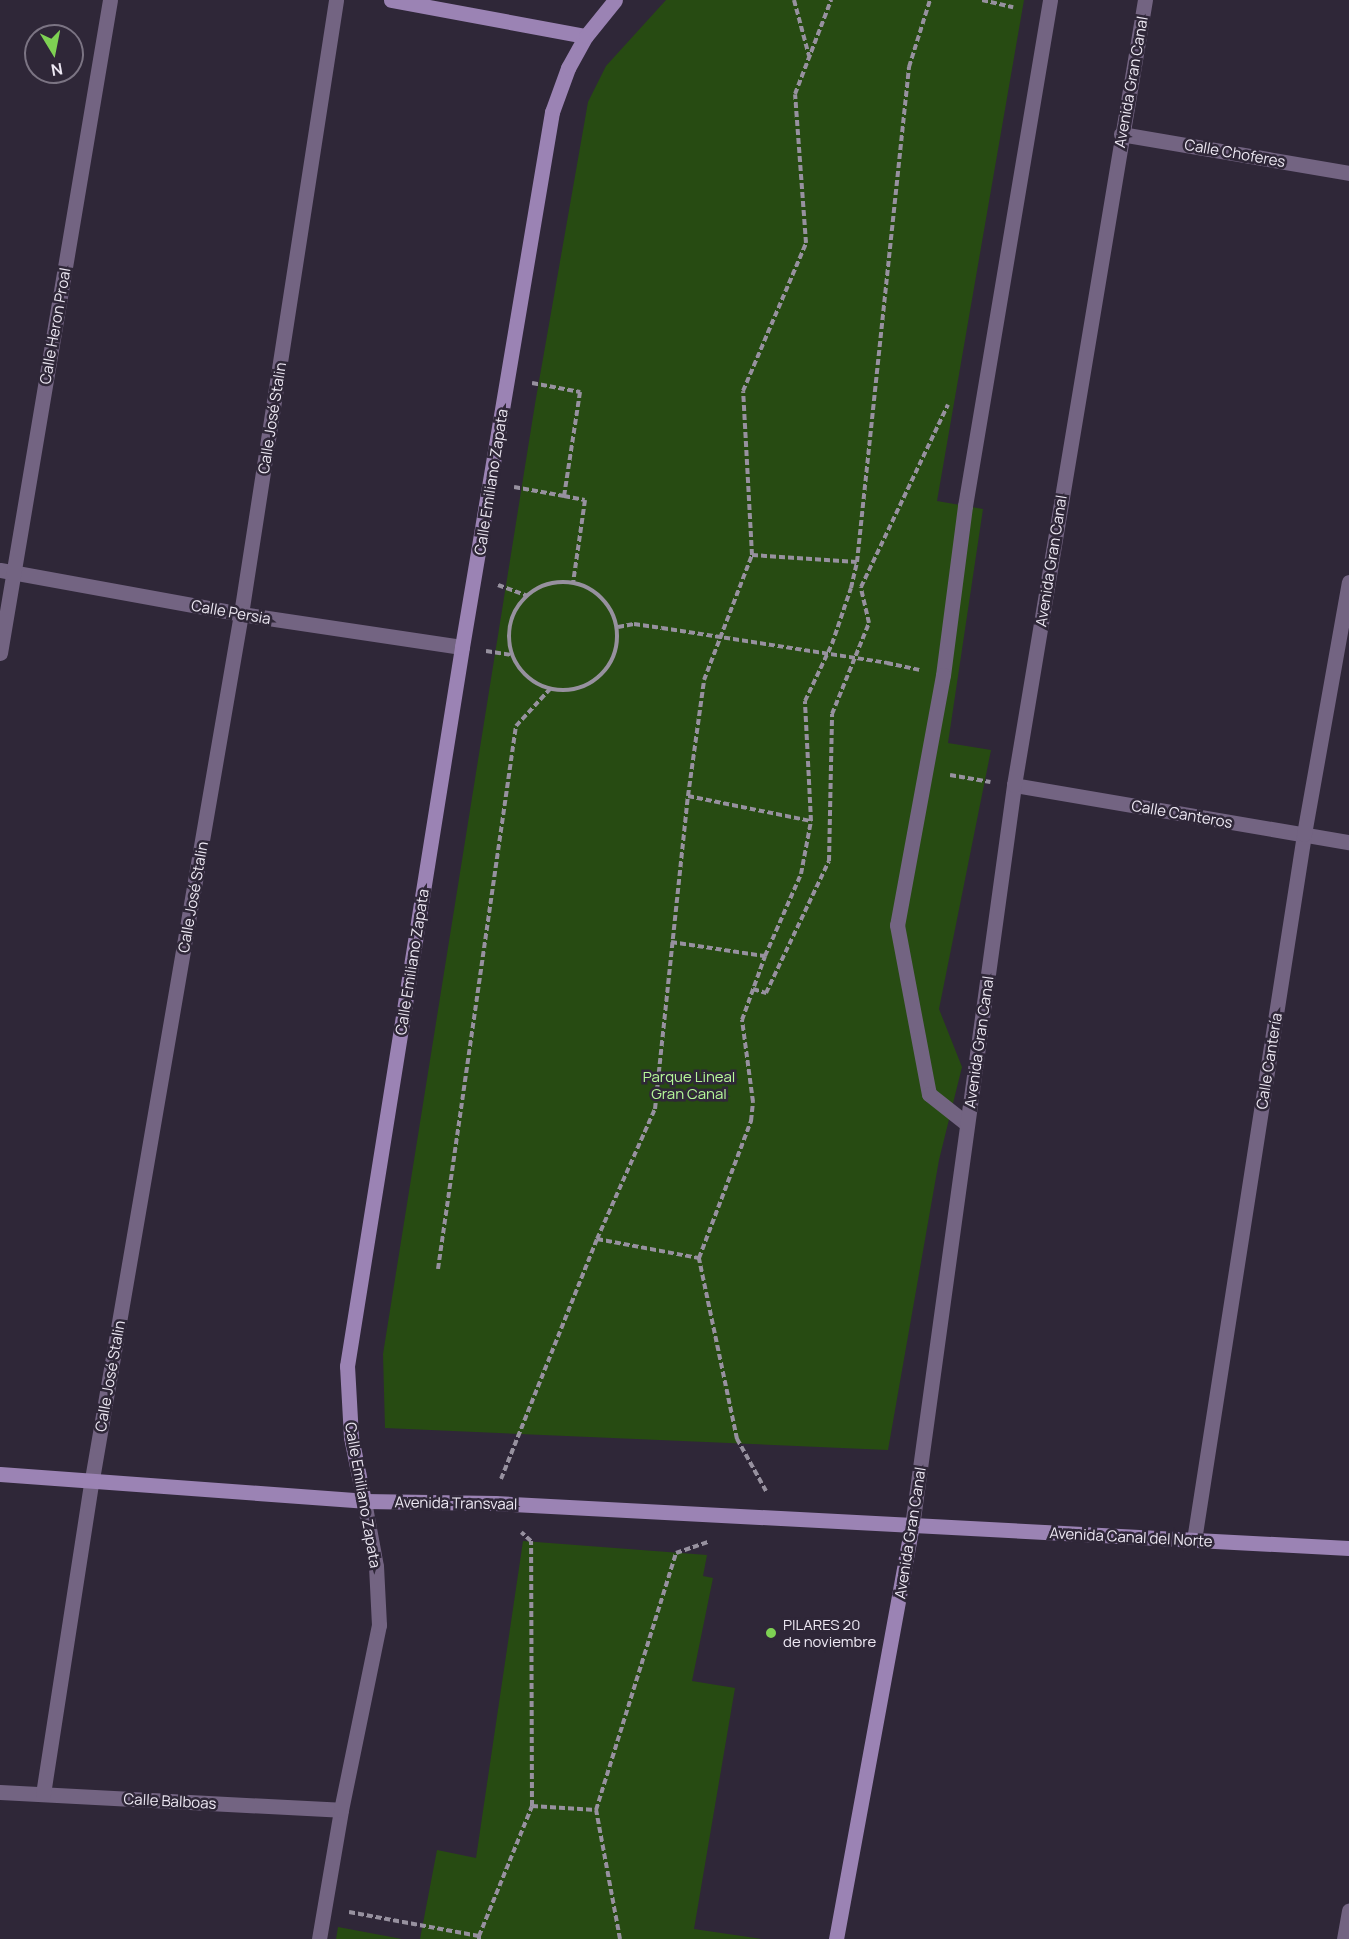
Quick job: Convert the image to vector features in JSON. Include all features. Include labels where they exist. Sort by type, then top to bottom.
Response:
[{"type":"street","name":"Calle Heron Proal","points":[[0,653],[7,571],[110,0]]},
{"type":"street","name":"Calle José Stalin","points":[[42,1794],[92,1479],[242,614],[336,0]]},
{"type":"street","points":[[391,0],[586,36]]},
{"type":"street","name":"Calle Emiliano Zapata","points":[[319,1939],[340,1810],[379,1625],[376,1566],[351,1437],[347,1366],[462,647],[552,112],[567,68],[586,36],[615,0]]},
{"type":"street","name":"Avenida Gran Canal","points":[[967,1124],[929,1094],[897,925],[943,675],[965,506],[1050,0]]},
{"type":"street","name":"Avenida Gran Canal","points":[[836,1939],[912,1526],[1014,785],[1145,0]]},
{"type":"street","name":"Calle Choferes","points":[[1121,134],[1349,173]]},
{"type":"street","name":"Calle Persia","points":[[7,571],[242,614],[462,647]]},
{"type":"street","name":"Calle Cantería","points":[[1194,1540],[1304,834],[1349,582]]},
{"type":"street","name":"Calle Canteros","points":[[1014,785],[1349,842]]},
{"type":"street","name":"Avenida Transvaal","points":[[0,1474],[92,1479],[363,1501],[493,1503],[780,1516],[912,1526]]},
{"type":"street","name":"Avenida Canal del Norte","points":[[912,1526],[1349,1548]]},
{"type":"street","name":"Calle Balboas","points":[[0,1792],[340,1810]]},
{"type":"street","points":[[1344,1939],[1349,1910]]},
{"type":"path","points":[[794,0],[809,56]]},
{"type":"path","points":[[324,1908],[479,1938],[531,1806],[531,1541],[493,1503],[597,1239],[655,1109],[671,942],[704,680],[752,555],[743,391],[806,243],[795,94],[831,0]]},
{"type":"path","points":[[780,1516],[737,1439],[699,1258],[751,1121],[753,1102],[742,1020],[765,956],[801,874],[811,821],[805,701],[832,644],[851,588],[856,562],[909,67],[930,0]]},
{"type":"path","points":[[982,0],[1013,7]]},
{"type":"path","points":[[508,378],[580,392],[564,496]]},
{"type":"path","points":[[753,989],[766,993],[830,861],[831,714],[868,623],[861,587],[948,405]]},
{"type":"path","points":[[490,483],[585,500],[573,583]]},
{"type":"path","points":[[752,555],[856,562]]},
{"type":"path","points":[[553,582],[573,583],[586,586],[601,596],[612,610],[618,627],[617,645],[612,662],[600,676],[586,686],[568,691],[550,689],[534,682],[520,670],[510,647],[510,623],[521,602],[539,587],[553,582]]},
{"type":"path","points":[[618,627],[634,624],[887,663]]},
{"type":"path","points":[[438,1269],[516,726],[550,689]]},
{"type":"path","points":[[925,771],[1014,785]]},
{"type":"path","points":[[688,796],[811,821]]},
{"type":"path","points":[[671,942],[765,956]]},
{"type":"path","points":[[597,1239],[699,1258]]},
{"type":"path","points":[[620,1939],[596,1810],[676,1553],[718,1538]]},
{"type":"path","points":[[531,1806],[596,1810]]},
{"type":"green space","name":"Parque Lineal Gran Canal","points":[[666,0],[1024,0],[937,501],[983,509],[948,743],[991,750],[939,1009],[962,1067],[939,1160],[888,1450],[385,1428],[383,1354],[535,404],[588,102],[606,66]]},
{"type":"green space","points":[[523,1541],[707,1555],[703,1576],[713,1578],[692,1681],[735,1688],[694,1929],[762,1939],[420,1939],[437,1850],[476,1858]]},
{"type":"green space","points":[[338,1927],[402,1939],[336,1939]]},
{"type":"place","name":"PILARES 20 de noviembre","points":[[771,1633]]}]
